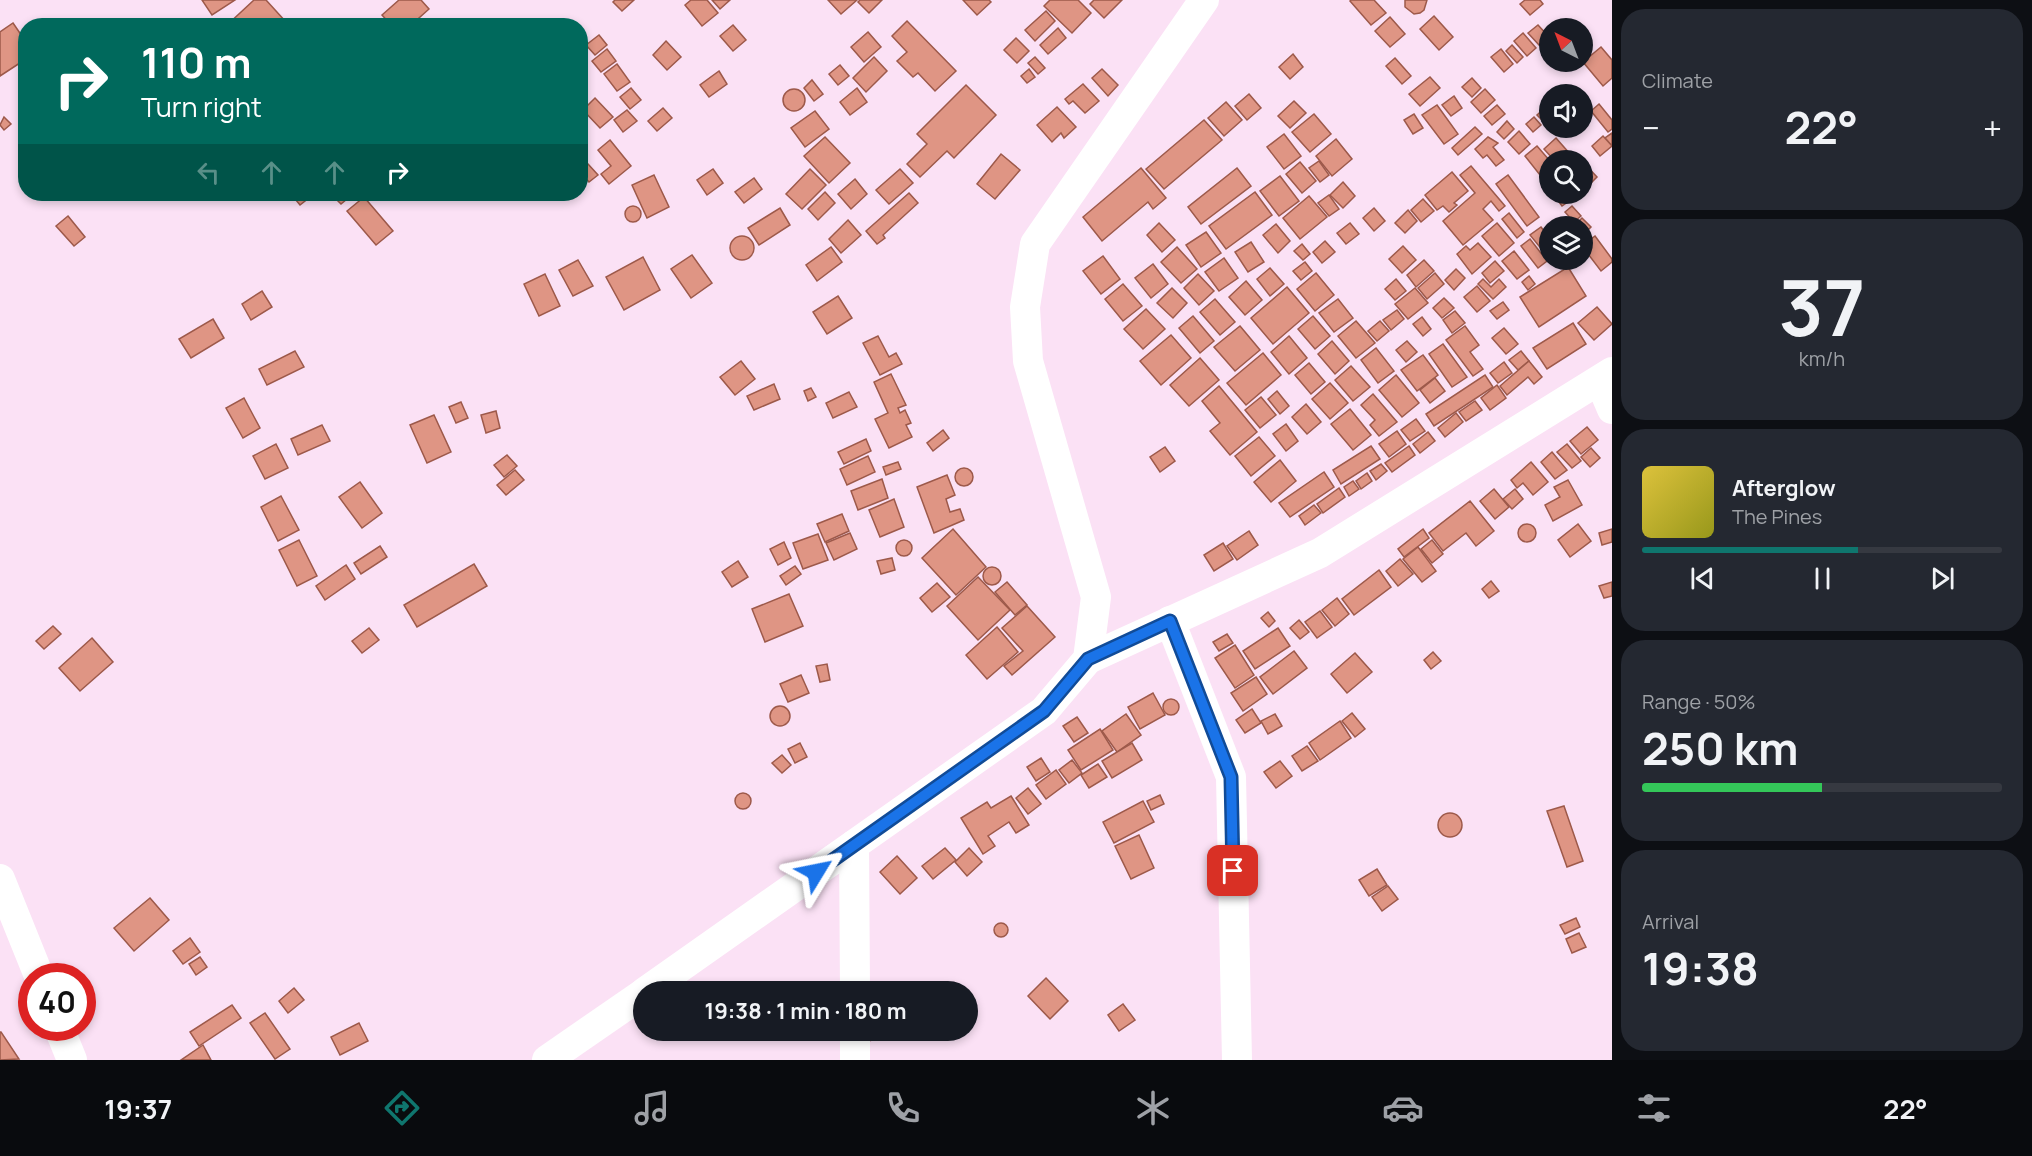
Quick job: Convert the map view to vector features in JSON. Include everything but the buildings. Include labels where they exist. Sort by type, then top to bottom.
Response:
[{"type":"street","points":[[1088,659],[1096,597],[1028,361],[1025,308],[1035,244],[1204,0]]},
{"type":"street","points":[[660,981],[1044,711],[1088,659],[1320,553],[1606,376],[1612,409]]},
{"type":"street","points":[[1170,621],[1231,777],[1237,1060]]},
{"type":"street","points":[[854,845],[855,981]]},
{"type":"street","points":[[0,879],[34,963]]},
{"type":"street","points":[[547,1060],[633,1000]]},
{"type":"street","points":[[64,1041],[72,1060]]},
{"type":"street","points":[[855,1041],[855,1060]]},
{"type":"route","points":[[816,872],[1044,711],[1088,659],[1170,621],[1231,777],[1233,871]]}]
